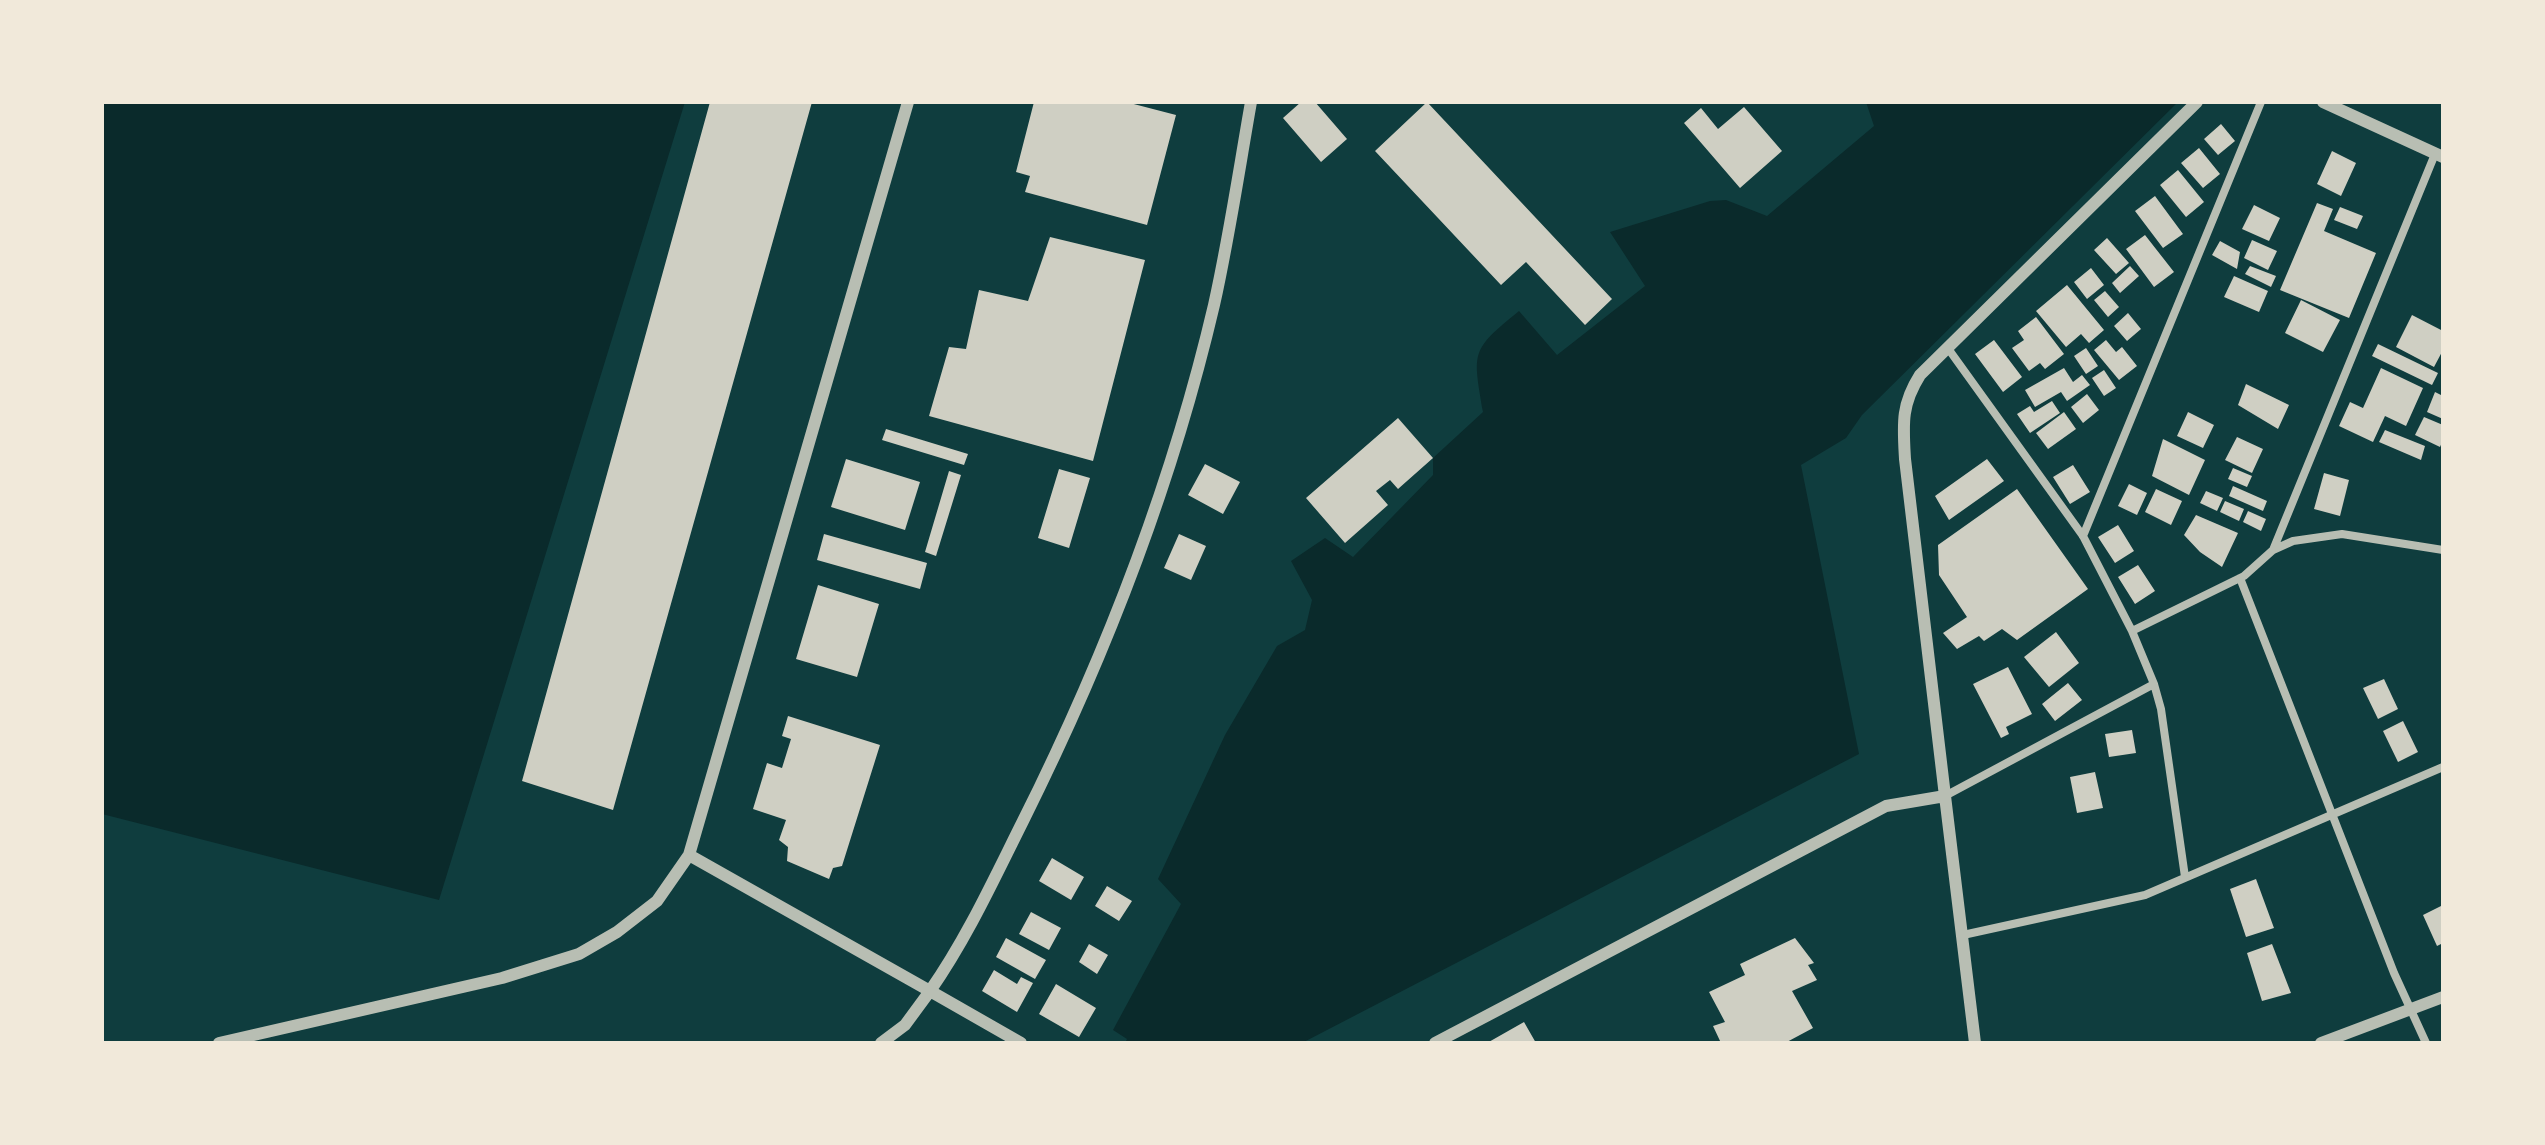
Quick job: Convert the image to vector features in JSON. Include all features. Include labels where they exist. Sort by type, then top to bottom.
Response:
[{"type":"street","points":[[219,1043],[502,978],[579,954],[617,932],[657,901],[689,855],[908,102]]},
{"type":"street","points":[[881,1043],[905,1025],[957,953],[1083,693],[1128,583],[1170,463],[1214,305],[1251,102]]},
{"type":"street","points":[[1975,1043],[1905,459],[1903,422],[1909,391],[1947,347],[2197,102]]},
{"type":"street","points":[[2083,536],[2261,102]]},
{"type":"street","points":[[2273,550],[2439,156],[2323,102]]},
{"type":"street","points":[[1947,347],[2083,536],[2132,631],[2161,709],[2185,877]]},
{"type":"street","points":[[2132,631],[2240,578],[2273,550],[2293,541],[2342,534],[2443,550]]},
{"type":"street","points":[[2240,578],[2410,1011],[2426,1043]]},
{"type":"street","points":[[1435,1043],[1886,806],[1945,796],[2154,684]]},
{"type":"street","points":[[1963,935],[2145,895],[2443,767]]},
{"type":"street","points":[[689,855],[1021,1043]]},
{"type":"street","points":[[2321,1043],[2443,997]]},
{"type":"water","points":[[102,102],[685,102],[439,900],[102,814]]},
{"type":"water","points":[[1866,102],[2178,102],[1862,415],[1846,438],[1801,465],[1859,754],[1302,1043],[1125,1043],[1127,1039],[1113,1030],[1181,904],[1158,879],[1225,735],[1277,646],[1305,630],[1312,600],[1291,561],[1325,538],[1353,557],[1433,475],[1433,458],[1483,412],[1477,364],[1483,344],[1519,311],[1557,355],[1645,286],[1610,232],[1710,201],[1726,200],[1767,216],[1874,126]]},
{"type":"building","points":[[710,102],[812,102],[613,810],[522,781]]},
{"type":"building","points":[[1034,102],[1126,102],[1176,115],[1147,225],[1025,192],[1030,176],[1016,172]]},
{"type":"building","points":[[1301,102],[1315,102],[1347,139],[1321,162],[1283,118]]},
{"type":"building","points":[[1427,102],[1612,299],[1585,325],[1526,262],[1501,285],[1375,151]]},
{"type":"building","points":[[1744,107],[1782,151],[1740,188],[1684,123],[1701,108],[1718,129]]},
{"type":"building","points":[[2221,124],[2235,141],[2218,155],[2204,139]]},
{"type":"building","points":[[2199,148],[2220,174],[2203,188],[2181,163]]},
{"type":"building","points":[[2332,151],[2356,163],[2341,196],[2317,184]]},
{"type":"building","points":[[2178,170],[2204,202],[2186,217],[2160,185]]},
{"type":"building","points":[[2155,196],[2183,234],[2163,248],[2135,211]]},
{"type":"building","points":[[2317,203],[2333,209],[2324,231],[2376,253],[2349,318],[2280,290]]},
{"type":"building","points":[[2254,205],[2280,218],[2269,241],[2242,229]]},
{"type":"building","points":[[2340,207],[2363,216],[2357,229],[2334,220]]},
{"type":"building","points":[[2145,235],[2174,272],[2154,287],[2126,249]]},
{"type":"building","points":[[1050,237],[1145,260],[1093,461],[929,416],[949,347],[966,349],[979,290],[1028,301]]},
{"type":"building","points":[[2107,238],[2129,263],[2116,274],[2094,250]]},
{"type":"building","points":[[2252,240],[2277,251],[2268,270],[2244,258]]},
{"type":"building","points":[[2220,241],[2240,252],[2237,269],[2212,255]]},
{"type":"building","points":[[2130,266],[2139,276],[2120,293],[2112,283]]},
{"type":"building","points":[[2250,266],[2276,276],[2271,287],[2245,274]]},
{"type":"building","points":[[2091,268],[2104,285],[2087,299],[2074,282]]},
{"type":"building","points":[[2234,276],[2268,291],[2259,312],[2224,297]]},
{"type":"building","points":[[2067,285],[2104,330],[2089,343],[2081,334],[2066,347],[2036,311]]},
{"type":"building","points":[[2105,291],[2119,307],[2108,317],[2094,300]]},
{"type":"building","points":[[2301,300],[2340,320],[2323,352],[2285,333]]},
{"type":"building","points":[[2128,313],[2141,329],[2127,341],[2114,326]]},
{"type":"building","points":[[2412,315],[2443,331],[2443,350],[2434,367],[2396,347]]},
{"type":"building","points":[[2036,317],[2064,354],[2045,369],[2040,363],[2029,371],[2012,348],[2024,340],[2018,331]]},
{"type":"building","points":[[1994,340],[2022,377],[2003,392],[1975,354]]},
{"type":"building","points":[[2106,340],[2116,352],[2122,347],[2137,366],[2119,380],[2094,350]]},
{"type":"building","points":[[2378,344],[2438,373],[2432,385],[2372,356]]},
{"type":"building","points":[[2086,348],[2098,366],[2086,374],[2074,356]]},
{"type":"building","points":[[2064,368],[2073,382],[2082,375],[2090,385],[2067,401],[2061,392],[2035,407],[2025,390]]},
{"type":"building","points":[[2381,368],[2423,388],[2406,426],[2385,416],[2373,442],[2339,426],[2350,402],[2363,408]]},
{"type":"building","points":[[2104,370],[2116,388],[2104,396],[2092,378]]},
{"type":"building","points":[[2246,384],[2289,405],[2278,429],[2238,405]]},
{"type":"building","points":[[2435,392],[2443,396],[2443,419],[2427,412]]},
{"type":"building","points":[[2087,394],[2099,410],[2083,423],[2071,407]]},
{"type":"building","points":[[2052,401],[2060,413],[2030,433],[2017,414],[2030,406],[2034,412]]},
{"type":"building","points":[[2064,412],[2076,429],[2048,449],[2036,433]]},
{"type":"building","points":[[2188,412],[2214,425],[2203,448],[2177,436]]},
{"type":"building","points":[[2424,417],[2443,425],[2440,447],[2415,435]]},
{"type":"building","points":[[1398,418],[1433,458],[1398,489],[1390,480],[1376,491],[1388,505],[1345,543],[1306,498]]},
{"type":"building","points":[[886,429],[968,454],[964,465],[882,440]]},
{"type":"building","points":[[2385,430],[2425,446],[2421,460],[2379,442]]},
{"type":"building","points":[[2237,437],[2263,449],[2252,473],[2225,460]]},
{"type":"building","points":[[2163,439],[2205,460],[2189,495],[2152,476]]},
{"type":"building","points":[[846,459],[920,482],[905,530],[831,507]]},
{"type":"building","points":[[1987,459],[2004,481],[1949,520],[1935,496]]},
{"type":"building","points":[[1205,464],[1240,482],[1223,514],[1188,495]]},
{"type":"building","points":[[2073,465],[2090,492],[2070,504],[2053,477]]},
{"type":"building","points":[[2233,468],[2252,476],[2247,487],[2228,479]]},
{"type":"building","points":[[1059,469],[1090,478],[1069,548],[1038,538]]},
{"type":"building","points":[[949,471],[961,475],[936,556],[925,552]]},
{"type":"building","points":[[2324,473],[2349,480],[2340,516],[2314,509]]},
{"type":"building","points":[[2129,484],[2147,493],[2137,515],[2118,506]]},
{"type":"building","points":[[2233,486],[2267,501],[2263,511],[2229,496]]},
{"type":"building","points":[[2017,489],[2088,589],[2017,640],[2002,629],[1984,641],[1979,636],[1957,649],[1943,633],[1967,617],[1939,575],[1938,545]]},
{"type":"building","points":[[2156,489],[2182,501],[2171,525],[2145,512]]},
{"type":"building","points":[[2206,491],[2223,498],[2217,511],[2200,503]]},
{"type":"building","points":[[2225,501],[2244,509],[2239,521],[2220,512]]},
{"type":"building","points":[[2248,511],[2266,519],[2261,531],[2243,522]]},
{"type":"building","points":[[2196,515],[2238,533],[2222,567],[2200,552],[2184,535]]},
{"type":"building","points":[[2118,525],[2134,551],[2115,563],[2098,537]]},
{"type":"building","points":[[824,534],[927,563],[920,589],[817,560]]},
{"type":"building","points":[[1179,534],[1206,546],[1191,580],[1164,568]]},
{"type":"building","points":[[2138,565],[2155,591],[2135,604],[2118,577]]},
{"type":"building","points":[[818,585],[879,604],[857,677],[796,659]]},
{"type":"building","points":[[2056,632],[2079,663],[2049,687],[2024,657]]},
{"type":"building","points":[[2008,667],[2032,714],[2006,727],[2009,734],[2001,738],[1973,684]]},
{"type":"building","points":[[2384,679],[2398,709],[2378,719],[2363,688]]},
{"type":"building","points":[[2068,683],[2082,700],[2055,721],[2042,704]]},
{"type":"building","points":[[788,716],[880,745],[842,866],[833,868],[829,879],[787,861],[788,847],[779,840],[786,820],[753,809],[767,763],[782,768],[791,739],[782,736]]},
{"type":"building","points":[[2403,721],[2418,752],[2398,762],[2383,731]]},
{"type":"building","points":[[2132,730],[2136,753],[2109,757],[2105,734]]},
{"type":"building","points":[[2095,772],[2103,808],[2077,813],[2070,777]]},
{"type":"building","points":[[1052,858],[1084,877],[1071,900],[1039,881]]},
{"type":"building","points":[[2256,879],[2274,928],[2246,937],[2230,889]]},
{"type":"building","points":[[1107,886],[1132,901],[1119,921],[1095,906]]},
{"type":"building","points":[[2443,905],[2443,943],[2437,946],[2423,915]]},
{"type":"building","points":[[1031,912],[1061,928],[1049,950],[1019,934]]},
{"type":"building","points":[[1006,938],[1046,960],[1035,979],[996,957]]},
{"type":"building","points":[[1795,938],[1814,963],[1808,965],[1817,980],[1792,991],[1813,1028],[1785,1043],[1721,1043],[1713,1026],[1725,1022],[1709,992],[1745,975],[1740,964]]},
{"type":"building","points":[[1089,944],[1108,955],[1097,974],[1079,962]]},
{"type":"building","points":[[2272,944],[2291,993],[2262,1001],[2247,953]]},
{"type":"building","points":[[994,970],[1017,984],[1021,977],[1033,983],[1017,1012],[982,991]]},
{"type":"building","points":[[1056,984],[1096,1008],[1079,1037],[1039,1014]]},
{"type":"building","points":[[1524,1022],[1536,1043],[1487,1043]]}]
